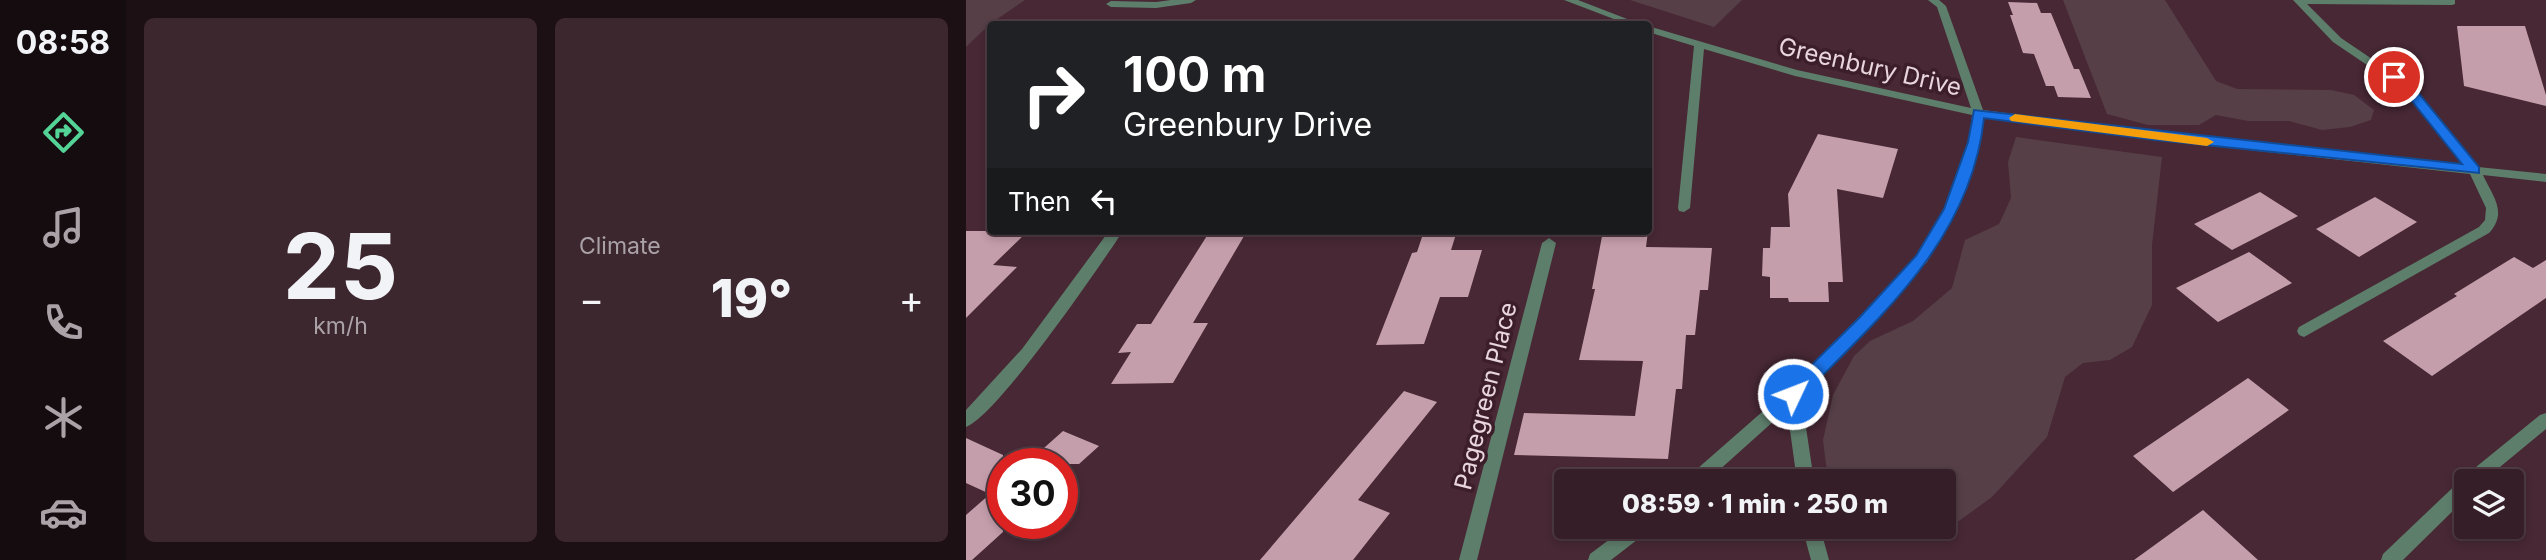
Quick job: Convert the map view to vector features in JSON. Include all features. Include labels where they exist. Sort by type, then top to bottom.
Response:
[{"type":"street","points":[[1111,4],[1156,5],[1191,0]]},
{"type":"street","points":[[1569,0],[1616,21]]},
{"type":"street","points":[[1709,469],[1793,394],[1865,322],[1922,259],[1956,197],[1975,142],[1979,113],[1941,6],[1933,0]]},
{"type":"street","points":[[2298,0],[2452,2]]},
{"type":"street","points":[[2298,0],[2337,40],[2408,88],[2474,170],[2492,208],[2492,221],[2484,230],[2304,331]]},
{"type":"street","name":"Greenbury Drive","points":[[1652,30],[1807,76],[1979,113],[2156,136],[2546,178]]},
{"type":"street","points":[[1684,208],[1699,45]]},
{"type":"street","points":[[966,420],[997,391],[1031,349],[1113,235]]},
{"type":"street","name":"Pagegreen Place","points":[[1468,560],[1549,243]]},
{"type":"street","points":[[1793,394],[1804,469]]},
{"type":"street","points":[[2486,469],[2546,420]]},
{"type":"street","points":[[2390,560],[2454,498]]},
{"type":"street","points":[[1597,560],[1624,539]]},
{"type":"street","points":[[1814,539],[1820,560]]},
{"type":"shaded area","points":[[966,0],[1025,0],[994,21],[987,21],[987,27],[966,47]]},
{"type":"shaded area","points":[[1630,0],[1742,0],[1714,27]]},
{"type":"shaded area","points":[[2063,0],[2165,0],[2216,81],[2237,89],[2331,90],[2354,95],[2374,110],[2371,120],[2350,127],[2322,130],[2289,121],[2248,121],[2216,115],[2199,125],[2148,125],[2107,114]]},
{"type":"shaded area","points":[[2016,137],[2162,157],[2152,245],[2152,305],[2132,347],[2110,360],[2083,363],[2065,377],[2047,437],[1992,497],[1956,523],[1956,469],[1827,469],[1823,440],[1833,395],[1854,356],[1870,341],[1913,321],[1952,288],[1965,240],[1999,224],[2011,198],[2008,162]]},
{"type":"building","points":[[2008,2],[2037,3],[2041,13],[2051,13],[2074,69],[2079,69],[2091,98],[2058,97],[2054,86],[2046,86],[2034,54],[2023,53]]},
{"type":"building","points":[[2457,26],[2525,26],[2546,95],[2546,106],[2464,86]]},
{"type":"building","points":[[1818,134],[1898,149],[1883,198],[1837,189],[1843,282],[1828,282],[1829,302],[1789,302],[1788,298],[1770,298],[1770,277],[1762,276],[1763,248],[1770,248],[1771,227],[1790,227],[1788,194]]},
{"type":"building","points":[[2260,192],[2298,216],[2232,250],[2194,224]]},
{"type":"building","points":[[2375,197],[2417,222],[2359,257],[2316,229]]},
{"type":"building","points":[[966,231],[987,231],[987,235],[1024,235],[993,265],[1017,267],[966,318]]},
{"type":"building","points":[[1207,235],[1245,235],[1193,323],[1208,323],[1173,383],[1111,384],[1131,352],[1118,353],[1137,324],[1151,324]]},
{"type":"building","points":[[1423,235],[1456,235],[1451,250],[1482,250],[1468,297],[1440,297],[1424,344],[1376,345],[1412,253],[1417,252]]},
{"type":"building","points":[[1602,235],[1648,235],[1646,247],[1712,248],[1708,290],[1700,290],[1695,335],[1686,335],[1682,389],[1676,389],[1668,459],[1514,455],[1524,413],[1635,416],[1643,361],[1579,360],[1595,289],[1592,289]]},
{"type":"building","points":[[2249,252],[2292,283],[2218,322],[2176,288]]},
{"type":"building","points":[[2514,257],[2533,268],[2546,260],[2546,298],[2432,376],[2383,341],[2457,296],[2454,294]]},
{"type":"building","points":[[2248,378],[2289,410],[2173,492],[2133,456]]},
{"type":"building","points":[[1404,391],[1437,402],[1358,500],[1390,513],[1353,560],[1260,560]]},
{"type":"building","points":[[1063,431],[1099,446],[1079,464],[1078,448],[1044,448]]},
{"type":"building","points":[[966,438],[988,448],[987,493],[966,483]]},
{"type":"building","points":[[987,497],[987,539],[995,539],[972,560],[966,560],[966,515]]},
{"type":"building","points":[[2203,510],[2258,560],[2134,560]]},
{"type":"slow traffic","points":[[2015,118],[2207,142]]},
{"type":"route","points":[[1793,394],[1865,322],[1922,259],[1951,209],[1975,142],[1979,113],[2293,152],[2474,170],[2408,88],[2394,77]]}]
